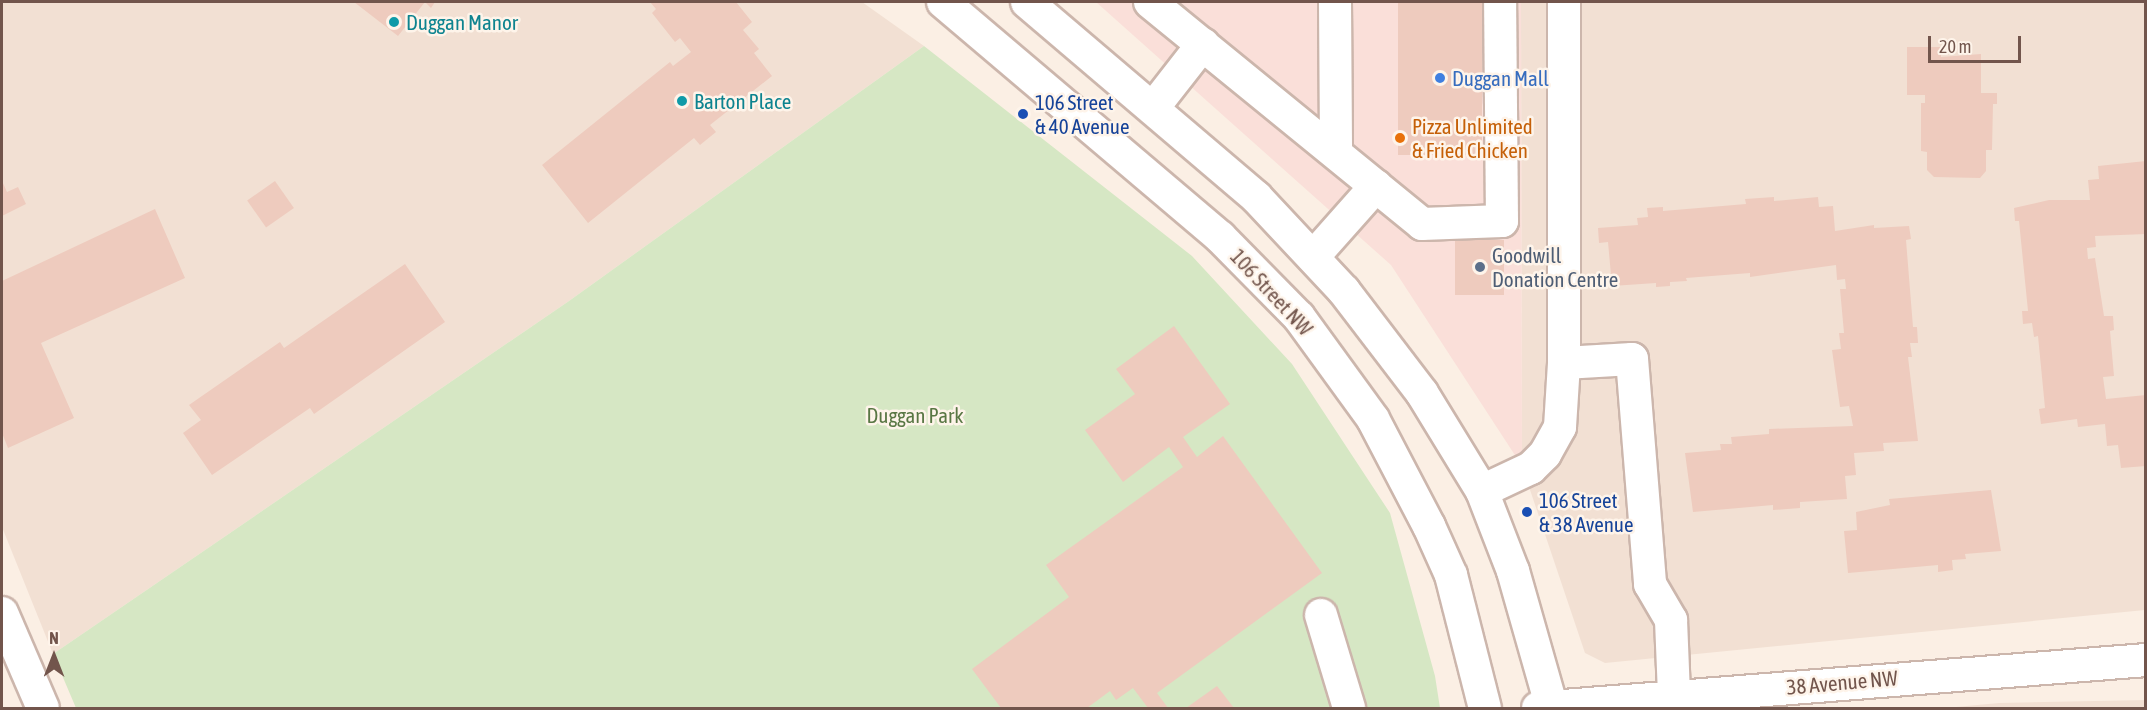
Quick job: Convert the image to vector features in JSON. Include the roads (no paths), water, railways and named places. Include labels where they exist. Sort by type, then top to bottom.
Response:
[{"type":"street","name":"106 Street NW","points":[[944,2],[1220,237],[1299,317],[1373,419],[1429,526],[1451,574],[1485,708]]},
{"type":"street","points":[[1027,2],[1256,196],[1344,291],[1422,393],[1482,491],[1513,572],[1547,708]]},
{"type":"street","points":[[1150,2],[1422,224],[1502,221],[1500,2]]},
{"type":"street","points":[[1335,2],[1336,152]]},
{"type":"street","points":[[1482,491],[1531,468],[1545,454],[1560,427],[1564,363],[1564,2]]},
{"type":"street","points":[[1153,108],[1203,44]]},
{"type":"street","points":[[1313,257],[1376,186]]},
{"type":"street","points":[[1564,363],[1632,359],[1650,584],[1671,620],[1674,696]]},
{"type":"street","points":[[2,613],[43,708]]},
{"type":"street","points":[[1321,615],[1349,708]]},
{"type":"street","name":"38 Avenue NW","points":[[1547,708],[1674,696],[2145,660]]},
{"type":"place","name":"Duggan Manor","points":[[394,22]]},
{"type":"place","name":"Duggan Mall","points":[[1440,78]]},
{"type":"place","name":"Barton Place","points":[[682,101]]},
{"type":"place","name":"106 Street & 40 Avenue","points":[[1023,114]]},
{"type":"place","name":"Pizza Unlimited & Fried Chicken","points":[[1400,138]]},
{"type":"place","name":"Goodwill Donation Centre","points":[[1480,267]]},
{"type":"place","name":"106 Street & 38 Avenue","points":[[1527,512]]},
{"type":"park label","name":"Duggan Park","points":[[915,415]]}]
